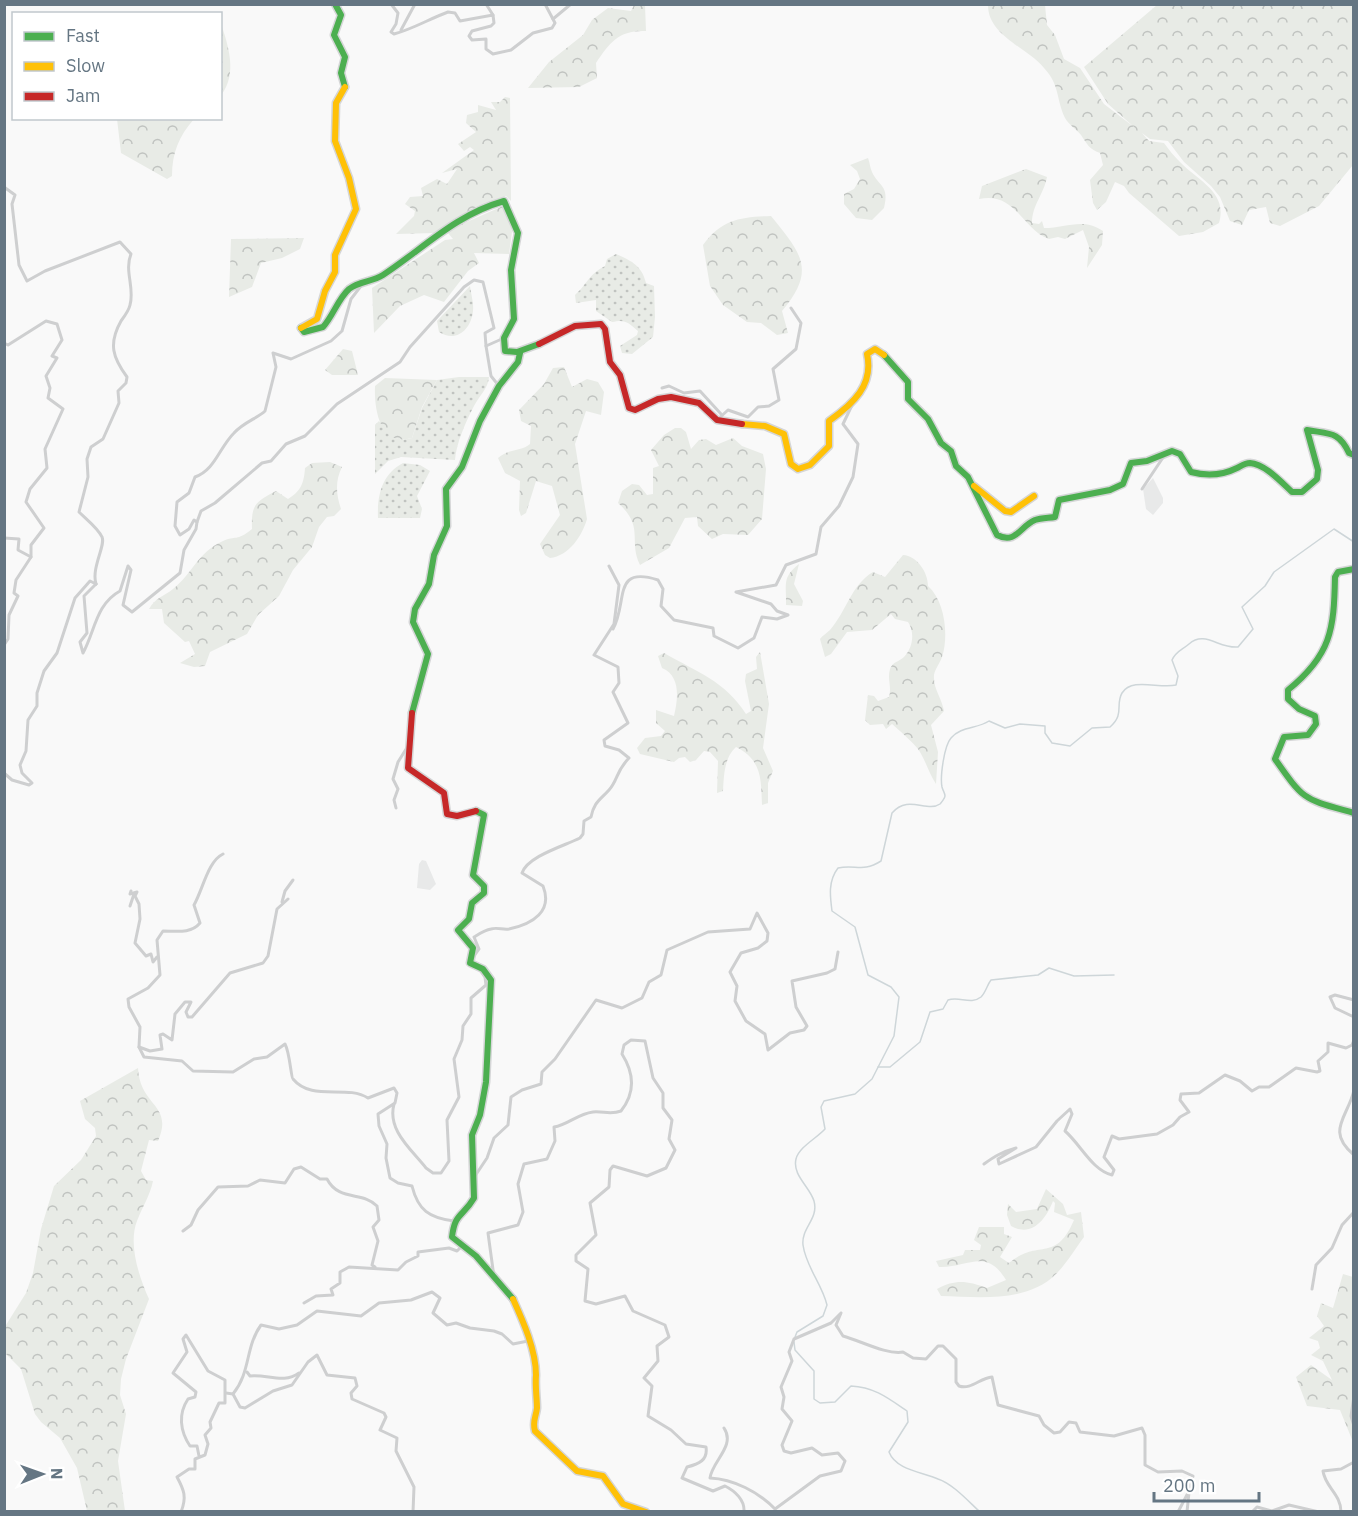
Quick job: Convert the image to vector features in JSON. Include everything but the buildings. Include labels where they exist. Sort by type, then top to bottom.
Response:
[{"type":"main road","points":[[334,4],[341,15],[334,33],[345,54],[341,73],[345,88],[336,103],[335,141],[349,178],[356,209],[335,255],[334,278],[325,291],[317,319],[304,325],[301,331],[323,327],[346,293],[365,281],[381,276],[452,224],[504,201],[514,219],[518,233],[512,270],[514,319],[504,338],[505,351],[520,353],[563,330],[591,323],[601,324],[605,329],[610,362],[620,375],[623,393],[629,408],[635,410],[658,399],[671,397],[699,403],[719,417],[775,428],[784,434],[791,464],[798,469],[810,465],[829,446],[829,421],[846,410],[869,382],[870,362],[867,354],[875,349],[886,356],[908,382],[908,399],[928,419],[941,443],[951,451],[952,462],[959,472],[1005,511],[1011,512],[1034,496]]},
{"type":"main road","points":[[520,353],[518,362],[499,386],[471,441],[462,467],[446,489],[447,526],[434,555],[429,584],[415,609],[414,627],[428,654],[411,714],[408,768],[444,793],[447,813],[457,816],[478,811],[484,815],[473,875],[484,886],[484,893],[472,903],[469,919],[458,930],[473,948],[470,961],[491,980],[486,1082],[480,1114],[472,1135],[475,1176],[472,1204],[454,1221],[452,1237],[476,1256],[513,1299],[526,1329],[536,1373],[534,1392],[537,1407],[533,1424],[536,1431],[577,1471],[603,1476],[614,1487],[623,1504],[646,1512]]},
{"type":"main road","points":[[972,483],[997,535],[1009,538],[1015,537],[1034,520],[1055,517],[1059,500],[1110,490],[1124,484],[1131,463],[1147,461],[1172,451],[1180,454],[1186,468],[1200,474],[1221,474],[1247,462],[1252,463],[1273,473],[1292,492],[1302,492],[1317,479],[1318,470],[1307,430],[1336,435],[1343,439],[1349,453],[1353,455]]},
{"type":"main road","points":[[1353,569],[1338,572],[1335,577],[1334,629],[1331,641],[1314,667],[1288,690],[1288,699],[1299,709],[1315,716],[1316,724],[1308,735],[1284,737],[1275,759],[1297,791],[1306,799],[1353,813]]},
{"type":"street","points":[[391,4],[398,19],[391,32],[394,34],[401,30],[415,4]]},
{"type":"street","points":[[486,4],[493,15],[494,22],[491,26],[472,31],[469,36],[472,40],[486,39],[486,49],[493,54],[512,50],[533,33],[552,28],[555,25],[554,19],[545,4]]},
{"type":"street","points":[[554,19],[571,4]]},
{"type":"street","points":[[401,30],[410,31],[448,12],[455,14],[459,21],[493,15]]},
{"type":"street","points":[[4,187],[15,195],[12,204],[19,265],[27,281],[45,271],[86,257],[112,244],[120,242],[131,254],[127,264],[130,305],[116,329],[114,345],[114,359],[127,377],[126,382],[118,391],[119,403],[102,439],[94,442],[91,447],[87,459],[88,477],[79,512],[102,536],[103,543],[95,565],[96,584],[84,596],[87,633],[80,642],[83,653],[98,612],[109,597],[120,591],[128,566],[132,570],[123,605],[132,612],[177,578],[184,550],[196,529],[201,511],[215,503],[238,481],[262,463],[271,461],[286,444],[305,436],[338,404],[400,362],[464,287],[474,280],[483,282],[494,328],[485,333],[486,346],[491,376],[499,386]]},
{"type":"street","points":[[197,522],[194,520],[189,529],[180,535],[175,526],[177,502],[189,493],[195,477],[206,474],[212,467],[218,452],[234,433],[249,420],[265,411],[276,367],[272,355],[276,352],[291,359],[331,341],[342,331],[351,299],[365,281]]},
{"type":"street","points":[[662,388],[669,386],[684,393],[700,391],[719,417],[728,410],[748,417],[758,407],[769,406],[779,400],[773,369],[783,357],[796,349],[801,323],[791,308]]},
{"type":"street","points":[[4,343],[8,345],[46,321],[57,324],[62,340],[52,356],[57,358],[46,376],[50,388],[48,398],[63,409],[45,449],[47,468],[30,489],[26,502],[44,528],[31,545],[32,557],[16,580],[14,593],[18,596],[9,615],[8,639],[4,645]]},
{"type":"street","points":[[486,346],[504,338]]},
{"type":"street","points":[[470,961],[479,950],[474,938],[492,928],[508,930],[536,918],[544,911],[547,899],[543,886],[522,873],[524,869],[536,859],[580,838],[583,834],[584,822],[591,817],[593,806],[599,797],[609,791],[618,769],[629,758],[619,750],[605,746],[604,740],[628,723],[613,692],[619,683],[618,667],[594,655],[618,619],[625,582],[631,578],[649,577],[658,580],[663,589],[661,606],[674,620],[713,628],[714,636],[738,648],[754,638],[762,616],[777,619],[788,615],[777,611],[771,604],[736,592],[776,585],[786,565],[816,554],[821,527],[839,506],[855,471],[858,444],[843,424],[855,399]]},
{"type":"street","points":[[1142,489],[1161,464],[1166,453]]},
{"type":"street","points":[[4,538],[19,539],[18,550],[32,557]]},
{"type":"street","points":[[609,566],[619,585],[613,629]]},
{"type":"street","points":[[4,757],[4,770],[12,780],[29,785],[32,783],[22,773],[20,765],[26,751],[28,720],[37,706],[37,693],[44,671],[57,653],[75,598],[90,581],[96,584]]},
{"type":"street","points":[[396,808],[394,800],[398,789],[393,779],[398,762],[409,745]]},
{"type":"street","points":[[223,854],[214,860],[194,904],[200,923],[198,927],[190,930],[163,931],[157,940],[160,975],[148,987],[128,999],[129,1007],[141,1029],[139,1047],[144,1057],[182,1061],[193,1071],[234,1072],[254,1059],[267,1057],[285,1044],[293,1065],[291,1074],[312,1091],[354,1091],[368,1098],[394,1088],[397,1093],[392,1115],[394,1128],[426,1168],[433,1173],[441,1173],[449,1161],[447,1120],[459,1097],[454,1059],[462,1040],[463,1026],[471,1014],[471,998],[486,986],[478,967]]},
{"type":"street","points":[[139,1047],[150,1051],[162,1049],[164,1046],[160,1035],[163,1034],[172,1040],[176,1014],[185,1002],[191,1002],[186,1012],[188,1017],[192,1017],[230,973],[263,963],[268,956],[273,920],[282,904],[285,891],[293,880]]},
{"type":"street","points":[[130,906],[133,892],[140,919],[135,943],[146,956],[151,954],[153,962],[158,956]]},
{"type":"street","points":[[282,904],[288,899]]},
{"type":"street","points":[[475,1176],[488,1158],[494,1138],[508,1125],[511,1097],[522,1090],[541,1084],[542,1072],[555,1059],[596,1000],[622,1008],[642,998],[648,982],[661,975],[667,950],[708,932],[750,929],[758,913],[768,933],[767,941],[758,948],[741,953],[730,972],[737,986],[735,1001],[746,1021],[765,1034],[768,1050],[790,1033],[804,1030],[807,1026],[796,1007],[792,981],[835,969],[838,952]]},
{"type":"street","points":[[1353,1000],[1335,994],[1330,997],[1335,1008],[1353,1017]]},
{"type":"street","points":[[494,1278],[488,1233],[518,1226],[522,1219],[519,1184],[524,1164],[547,1158],[555,1142],[554,1127],[565,1125],[574,1117],[582,1114],[594,1112],[615,1114],[621,1111],[632,1088],[631,1069],[622,1054],[624,1045],[631,1040],[645,1041],[653,1078],[663,1093],[663,1108],[672,1120],[669,1139],[675,1150],[666,1168],[647,1176],[613,1166],[610,1170],[609,1187],[590,1203],[596,1235],[592,1242],[576,1255],[576,1261],[588,1269],[585,1301],[596,1304],[625,1296],[633,1311],[665,1325],[669,1337],[657,1346],[658,1361],[644,1378],[652,1388],[648,1401],[648,1416],[671,1430],[686,1444],[706,1447],[704,1459],[699,1464],[687,1467],[682,1478],[713,1491],[725,1486],[733,1490],[744,1503],[744,1512]]},
{"type":"street","points":[[984,1164],[992,1156],[1016,1148],[998,1159],[999,1164],[1036,1147],[1070,1109],[1072,1114],[1065,1131],[1085,1150],[1093,1165],[1112,1175],[1114,1170],[1104,1157],[1112,1136],[1119,1139],[1156,1134],[1173,1125],[1189,1112],[1180,1100],[1181,1094],[1199,1093],[1225,1075],[1240,1081],[1252,1092],[1259,1087],[1269,1088],[1296,1068],[1320,1071],[1318,1061],[1328,1052],[1328,1043],[1346,1048],[1352,1045],[1353,1040]]},
{"type":"street","points":[[1353,1090],[1338,1133],[1342,1146],[1353,1155]]},
{"type":"street","points":[[394,1103],[378,1114],[379,1126],[387,1144],[386,1158],[390,1178],[398,1183],[412,1186],[418,1205],[437,1219],[454,1221]]},
{"type":"street","points":[[183,1231],[191,1226],[198,1210],[218,1187],[248,1186],[260,1180],[285,1183],[294,1169],[301,1167],[320,1179],[327,1179],[335,1190],[355,1198],[370,1200],[377,1206],[379,1220],[373,1227],[378,1241],[372,1265],[375,1267]]},
{"type":"street","points":[[1312,1289],[1316,1265],[1332,1248],[1342,1225],[1353,1212]]},
{"type":"street","points":[[304,1303],[316,1296],[333,1295],[331,1289],[340,1283],[340,1272],[349,1266],[398,1270],[406,1262],[418,1256],[418,1252],[449,1248],[457,1251],[462,1246]]},
{"type":"street","points":[[233,1394],[243,1381],[251,1345],[261,1325],[279,1329],[297,1325],[317,1311],[361,1316],[379,1303],[411,1300],[432,1292],[440,1298],[433,1313],[441,1323],[494,1331],[502,1334],[513,1344],[528,1341]]},
{"type":"street","points":[[724,1428],[729,1443],[710,1478],[732,1481],[766,1500],[775,1509],[820,1476],[841,1471],[845,1461],[838,1453],[822,1455],[812,1448],[791,1453],[784,1451],[782,1445],[792,1421],[782,1409],[784,1397],[780,1387],[792,1361],[789,1352],[794,1338],[831,1323],[841,1313],[836,1325],[843,1336],[867,1342],[892,1354],[903,1352],[913,1358],[926,1359],[938,1346],[943,1346],[956,1359],[956,1382],[959,1386],[969,1387],[985,1377],[992,1377],[998,1405],[1039,1416],[1044,1425],[1054,1433],[1060,1432],[1069,1422],[1076,1423],[1080,1432],[1086,1434],[1114,1436],[1142,1428],[1145,1435],[1145,1465],[1158,1472],[1189,1473],[1192,1476],[1186,1512]]},
{"type":"street","points":[[181,1512],[185,1497],[184,1487],[177,1477],[189,1468],[195,1469],[193,1462],[199,1456],[205,1455],[208,1444],[205,1435],[211,1428],[210,1422],[219,1403],[225,1403],[226,1392],[225,1380],[208,1371],[188,1336],[183,1336],[187,1352],[173,1373],[196,1392],[195,1397],[188,1399],[180,1416],[186,1439],[190,1446],[197,1446],[199,1456]]},
{"type":"street","points":[[226,1392],[233,1394],[240,1407],[245,1408],[273,1391],[292,1385],[317,1355],[321,1358],[322,1368],[327,1375],[355,1378],[357,1386],[351,1393],[352,1399],[384,1413],[386,1417],[380,1430],[397,1438],[396,1451],[414,1487],[413,1512]]},
{"type":"street","points":[[246,1370],[250,1376],[282,1379],[293,1378],[303,1370]]},
{"type":"street","points":[[1353,1396],[1351,1416],[1353,1426]]},
{"type":"street","points":[[1341,1512],[1340,1499],[1324,1478],[1323,1471],[1341,1469],[1353,1462]]},
{"type":"street","points":[[1178,1512],[1189,1491]]},
{"type":"street","points":[[1252,1512],[1257,1507],[1272,1511],[1289,1505],[1319,1512]]},
{"type":"shaded area","points":[[1153,478],[1163,498],[1163,503],[1153,515],[1146,509],[1143,489]]},
{"type":"shaded area","points":[[422,860],[426,861],[436,884],[430,890],[417,888],[419,864]]},
{"type":"green space","points":[[634,5],[645,5],[646,31],[622,35],[611,43],[596,63],[597,78],[579,87],[528,88],[549,62],[583,35],[592,20],[608,8],[631,11]]},
{"type":"green space","points":[[988,5],[1045,5],[1047,25],[1055,35],[1064,59],[1080,68],[1104,104],[1134,127],[1108,104],[1084,67],[1157,5],[1353,5],[1353,165],[1319,206],[1280,226],[1270,223],[1266,207],[1249,210],[1242,225],[1230,221],[1220,197],[1184,162],[1168,141],[1150,139],[1142,133],[1149,141],[1164,143],[1180,162],[1210,188],[1219,203],[1221,212],[1219,223],[1203,232],[1179,236],[1129,193],[1124,186],[1115,182],[1106,202],[1097,210],[1093,203],[1090,180],[1103,165],[1100,153],[1089,146],[1067,120],[1049,74],[994,25]]},
{"type":"green space","points":[[222,27],[230,59],[226,87],[222,93]]},
{"type":"green space","points":[[505,97],[510,98],[511,201],[506,196],[454,219],[436,233],[396,234],[414,216],[415,211],[405,204],[410,197],[423,196],[421,188],[437,179],[447,184],[457,169],[442,173],[474,150],[470,147],[464,151],[458,144],[476,132],[466,123],[467,115],[478,112],[478,105],[496,110],[491,102],[500,102]]},
{"type":"green space","points":[[117,120],[193,120],[177,145],[172,176],[167,179],[121,153]]},
{"type":"green space","points":[[868,158],[874,177],[886,195],[884,208],[872,220],[856,218],[844,204],[844,194],[854,189],[860,179],[857,171],[850,165]]},
{"type":"green space","points":[[1026,169],[1047,177],[1034,211],[1032,223],[1039,224],[1042,221],[1044,228],[1081,224],[1103,231],[1102,245],[1087,268],[1089,247],[1083,230],[1065,239],[1058,237],[1049,239],[1032,228],[1002,201],[992,198],[979,199],[982,186]]},
{"type":"green space","points":[[503,206],[509,210],[512,232],[509,254],[474,253],[479,263],[468,271],[444,302],[424,295],[400,306],[374,333],[372,288],[445,240],[453,239],[448,233],[453,228]]},
{"type":"green space","points":[[771,216],[797,252],[802,273],[793,297],[782,311],[788,333],[777,335],[761,323],[747,322],[723,305],[710,286],[703,245],[717,230],[733,221]]},
{"type":"green space","points":[[304,238],[300,249],[282,258],[261,263],[252,287],[229,297],[231,239]]},
{"type":"green space","points":[[616,254],[636,265],[642,272],[646,283],[654,286],[653,337],[632,354],[622,353],[620,346],[637,335],[638,331],[632,325],[620,321],[612,322],[596,311],[596,300],[576,303],[575,295],[591,276],[605,266],[607,259]]},
{"type":"green space","points":[[470,286],[473,311],[466,329],[462,333],[451,336],[439,332],[437,321]]},
{"type":"green space","points":[[343,349],[352,351],[358,375],[332,375],[325,370]]},
{"type":"green space","points":[[564,367],[572,387],[587,379],[598,382],[604,392],[601,415],[586,411],[575,444],[587,519],[574,544],[563,553],[550,558],[545,555],[540,544],[560,515],[552,486],[536,481],[526,513],[521,516],[519,510],[520,481],[505,473],[498,458],[530,444],[531,426],[521,421],[519,410],[544,384],[553,368]]},
{"type":"green space","points":[[489,377],[465,425],[455,460],[401,457],[388,461],[375,474],[375,425],[379,421],[396,438],[412,438],[422,408],[437,380]]},
{"type":"green space","points":[[385,378],[437,380],[422,407],[412,438],[393,437],[381,424],[376,406],[375,386]]},
{"type":"green space","points":[[675,428],[681,428],[686,432],[691,449],[699,440],[706,439],[716,445],[733,438],[742,446],[763,454],[766,469],[762,519],[748,535],[723,534],[712,539],[698,526],[697,517],[685,518],[669,548],[640,565],[635,548],[634,527],[631,519],[618,503],[622,491],[632,484],[639,485],[647,495],[653,494],[653,468],[659,466],[651,450],[664,435]]},
{"type":"green space","points":[[330,462],[342,467],[337,488],[341,509],[334,516],[327,517],[319,527],[312,547],[293,570],[279,596],[258,615],[247,634],[210,652],[205,666],[194,667],[180,663],[195,654],[189,641],[185,642],[164,623],[162,609],[149,609],[180,583],[207,551],[227,539],[243,536],[252,529],[252,514],[256,505],[263,498],[276,491],[288,499],[301,486],[305,468],[312,463]]},
{"type":"green space","points":[[403,463],[420,465],[430,471],[417,496],[422,509],[420,518],[378,518],[382,486],[390,473]]},
{"type":"green space","points":[[903,555],[913,558],[924,570],[928,586],[938,600],[944,619],[944,649],[934,675],[944,711],[931,725],[938,752],[936,784],[918,749],[892,724],[886,729],[883,724],[870,725],[865,720],[868,695],[874,696],[878,701],[889,697],[891,666],[904,657],[911,645],[912,630],[908,622],[895,619],[891,614],[872,630],[847,632],[831,654],[825,657],[820,639],[836,623],[854,591],[865,577],[873,572],[885,577]]},
{"type":"green space","points":[[799,564],[794,584],[803,601],[802,606],[786,605],[787,578]]},
{"type":"green space","points":[[760,652],[769,704],[763,748],[773,771],[768,783],[768,803],[762,805],[760,779],[755,764],[745,752],[736,747],[727,762],[723,791],[717,793],[718,761],[710,752],[704,751],[696,760],[690,762],[685,757],[674,762],[640,754],[637,748],[645,738],[661,736],[665,731],[656,723],[656,710],[674,716],[677,689],[672,676],[662,668],[658,656],[664,653],[710,678],[729,693],[746,714],[751,711],[745,681],[746,674],[757,669],[756,657]]},
{"type":"green space","points":[[138,1068],[144,1091],[162,1119],[162,1129],[158,1141],[149,1140],[141,1171],[146,1180],[153,1181],[139,1216],[134,1240],[136,1260],[149,1299],[126,1359],[121,1379],[120,1395],[126,1414],[118,1461],[125,1511],[87,1511],[77,1468],[60,1438],[35,1414],[21,1369],[5,1353],[6,1325],[26,1293],[33,1273],[41,1229],[54,1186],[81,1160],[96,1136],[95,1128],[85,1119],[80,1101]]},
{"type":"green space","points":[[1046,1189],[1063,1204],[1067,1215],[1081,1212],[1084,1237],[1056,1274],[1031,1290],[1017,1294],[986,1297],[941,1296],[937,1289],[956,1282],[987,1288],[1006,1280],[999,1270],[984,1262],[939,1267],[936,1261],[963,1255],[965,1250],[980,1250],[981,1245],[974,1240],[979,1227],[1004,1227],[1004,1234],[1012,1237],[1000,1257],[1009,1263],[1029,1252],[1046,1249],[1060,1242],[1074,1220],[1054,1212],[1055,1203],[1053,1201],[1042,1220],[1032,1228],[1025,1230],[1011,1226],[1007,1215],[1008,1204],[1016,1212],[1037,1209]]},
{"type":"green space","points":[[1343,1274],[1353,1277],[1353,1442],[1340,1410],[1307,1406],[1296,1377],[1311,1365],[1332,1380],[1323,1361],[1311,1355],[1320,1348],[1318,1341],[1309,1338],[1324,1326],[1317,1316],[1321,1303],[1333,1308]]},
{"type":"waterway","points":[[795,1337],[797,1332],[823,1316],[827,1305],[803,1245],[803,1239],[815,1207],[812,1196],[799,1176],[795,1165],[796,1159],[804,1147],[825,1129],[821,1107],[824,1101],[855,1094],[872,1079],[894,1036],[899,997],[891,987],[868,975],[855,927],[832,911],[831,883],[838,868],[869,867],[881,861],[892,813],[898,808],[911,804],[929,807],[941,803],[945,796],[942,787],[945,754],[955,734],[989,721],[1005,728],[1020,724],[1045,726],[1045,733],[1052,743],[1070,746],[1092,728],[1110,727],[1119,714],[1120,697],[1126,688],[1139,684],[1176,685],[1178,676],[1172,660],[1177,653],[1195,640],[1207,639],[1238,647],[1253,629],[1242,607],[1265,586],[1274,572],[1334,529],[1354,542]]},
{"type":"waterway","points":[[878,1067],[890,1067],[920,1042],[930,1012],[943,1009],[948,1000],[969,1000],[981,997],[991,980],[1038,975],[1049,968],[1074,976],[1114,975]]},
{"type":"waterway","points":[[794,1342],[795,1350],[814,1371],[814,1399],[820,1403],[835,1402],[851,1386],[874,1391],[900,1406],[907,1411],[908,1422],[889,1452],[892,1458],[903,1467],[949,1485],[980,1512]]},
{"type":"traffic: fast","points":[[335,4],[341,15],[334,35],[345,57],[341,73],[345,87]]},
{"type":"traffic: fast","points":[[301,328],[304,332],[323,327],[349,289],[383,275],[455,223],[486,207],[504,201],[518,233],[511,270],[514,319],[504,338],[505,351],[517,352],[539,344]]},
{"type":"traffic: fast","points":[[412,713],[428,654],[413,622],[415,609],[429,584],[434,555],[447,526],[446,489],[462,467],[480,421],[499,386],[518,362],[520,353]]},
{"type":"traffic: fast","points":[[884,355],[908,382],[908,399],[928,419],[941,443],[951,451],[956,466],[968,477],[997,535],[1003,537],[1009,538],[1017,534],[1035,520],[1055,517],[1059,500],[1110,490],[1123,484],[1131,463],[1147,461],[1172,451],[1180,454],[1191,472],[1197,473],[1220,473],[1246,464],[1256,464],[1272,474],[1292,492],[1302,492],[1317,479],[1318,470],[1307,430],[1337,437],[1349,453],[1354,455]]},
{"type":"traffic: fast","points":[[1354,569],[1338,572],[1335,577],[1331,627],[1322,653],[1288,690],[1288,699],[1299,709],[1315,716],[1316,724],[1308,735],[1284,737],[1275,759],[1293,784],[1307,797],[1354,813]]},
{"type":"traffic: fast","points":[[476,811],[484,815],[473,875],[484,886],[484,893],[472,903],[469,919],[458,930],[473,948],[470,963],[483,969],[491,980],[486,1082],[480,1115],[472,1135],[474,1198],[457,1219],[452,1237],[476,1256],[513,1299]]},
{"type":"traffic: slow","points":[[301,328],[317,319],[325,291],[335,272],[335,255],[356,209],[349,178],[335,141],[336,103],[345,87]]},
{"type":"traffic: slow","points":[[742,424],[765,426],[784,434],[791,464],[798,469],[810,465],[829,446],[829,421],[860,393],[867,375],[867,354],[875,349],[884,355]]},
{"type":"traffic: slow","points":[[974,486],[1005,511],[1011,512],[1034,496]]},
{"type":"traffic: slow","points":[[513,1299],[525,1326],[534,1356],[537,1408],[535,1431],[577,1471],[603,1476],[623,1504],[646,1512]]},
{"type":"traffic: jam","points":[[539,344],[575,326],[601,324],[605,329],[610,362],[620,375],[629,408],[635,410],[658,399],[671,397],[699,403],[717,420],[742,424]]},
{"type":"traffic: jam","points":[[412,713],[408,768],[444,793],[447,814],[457,816],[476,811]]}]
